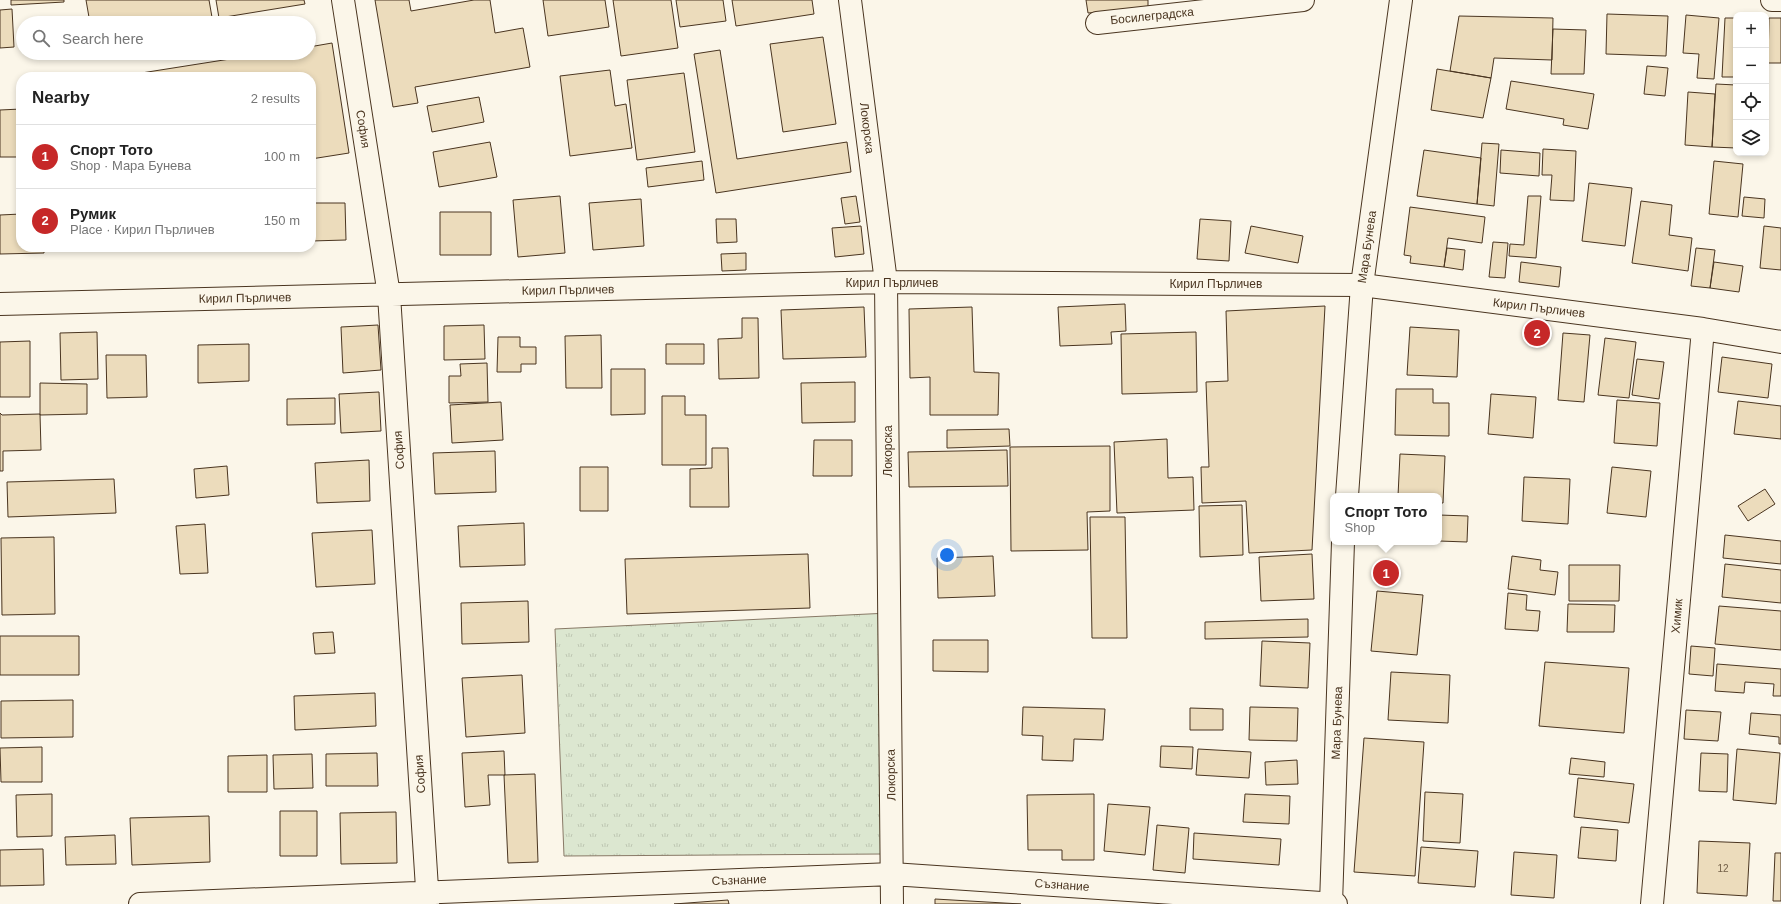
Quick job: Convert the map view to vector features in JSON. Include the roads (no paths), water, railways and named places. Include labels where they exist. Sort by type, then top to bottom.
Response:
[{"type":"street","name":"София","points":[[343,0],[390,294],[428,898]]},
{"type":"street","name":"Локорска","points":[[850,0],[886,282],[892,904]]},
{"type":"street","name":"Босилеградска","points":[[1097,22],[1303,0]]},
{"type":"street","name":"Мара Бунева","points":[[1347,493],[1362,284],[1401,0]]},
{"type":"street","points":[[1772,0],[1781,0]]},
{"type":"street","name":"Кирил Пърличев","points":[[0,304],[886,282],[1362,284],[1704,329],[1781,342]]},
{"type":"street","name":"Химик","points":[[1652,904],[1704,329]]},
{"type":"street","name":"Мара Бунева","points":[[1331,904],[1343,545]]},
{"type":"street","name":"Съзнание","points":[[140,904],[428,898],[892,874],[1336,904]]},
{"type":"place","name":"Румик","points":[[1537,333]]},
{"type":"place","name":"Спорт Тото","points":[[1386,573]]}]
